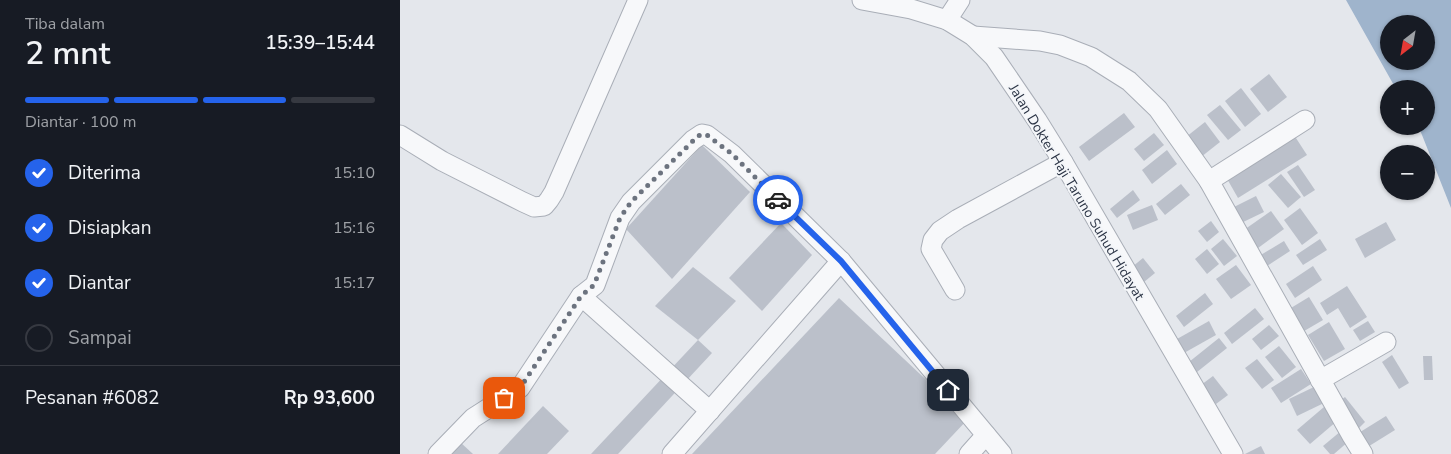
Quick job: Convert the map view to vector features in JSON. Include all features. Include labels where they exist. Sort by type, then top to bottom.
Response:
[{"type":"street","points":[[400,135],[442,161],[523,202],[534,207],[544,206],[554,192],[638,0]]},
{"type":"street","name":"Jalan Dokter Haji Taruno Suhud Hidayat","points":[[862,0],[912,9],[947,20],[973,36],[998,64],[1037,120],[1233,454]]},
{"type":"street","points":[[947,20],[960,0]]},
{"type":"street","points":[[973,36],[1040,41],[1060,45],[1091,57],[1129,80],[1158,109],[1209,180],[1363,454]]},
{"type":"street","points":[[1209,180],[1305,120]]},
{"type":"street","points":[[438,454],[472,418],[520,388],[581,296],[594,285],[620,218],[631,202],[693,140],[702,134],[707,135],[732,154],[841,261],[1002,454]]},
{"type":"street","points":[[955,290],[931,249],[933,240],[940,231],[958,219],[1062,162]]},
{"type":"street","points":[[672,454],[841,261]]},
{"type":"street","points":[[581,296],[710,411]]},
{"type":"street","points":[[1320,380],[1386,342]]},
{"type":"street","points":[[969,454],[986,435]]},
{"type":"water","points":[[1346,0],[1451,0],[1451,208],[1435,168],[1435,145],[1426,145],[1422,135],[1435,135],[1435,80],[1391,80],[1385,70],[1435,70],[1435,15],[1380,15],[1380,61]]},
{"type":"building","points":[[1269,74],[1287,97],[1268,112],[1250,89]]},
{"type":"building","points":[[1241,88],[1261,114],[1245,127],[1225,101]]},
{"type":"building","points":[[1220,105],[1241,130],[1228,140],[1207,115]]},
{"type":"building","points":[[1124,113],[1135,127],[1089,161],[1079,147]]},
{"type":"building","points":[[1205,122],[1220,142],[1201,157],[1186,137]]},
{"type":"building","points":[[1154,133],[1164,145],[1144,161],[1134,149]]},
{"type":"building","points":[[1294,135],[1307,155],[1238,198],[1226,177]]},
{"type":"building","points":[[702,145],[750,192],[672,279],[626,229]]},
{"type":"building","points":[[1167,150],[1177,164],[1152,184],[1142,170]]},
{"type":"building","points":[[1298,165],[1315,190],[1304,197],[1287,172]]},
{"type":"building","points":[[1281,174],[1301,197],[1288,208],[1268,185]]},
{"type":"building","points":[[1181,184],[1190,195],[1165,215],[1156,204]]},
{"type":"building","points":[[1133,190],[1140,200],[1117,218],[1110,209]]},
{"type":"building","points":[[1256,196],[1264,212],[1237,225],[1230,209]]},
{"type":"building","points":[[1152,205],[1158,220],[1133,230],[1127,215]]},
{"type":"building","points":[[1300,208],[1318,233],[1302,245],[1284,220]]},
{"type":"building","points":[[1271,211],[1284,229],[1254,251],[1241,232]]},
{"type":"building","points":[[1211,221],[1219,232],[1207,242],[1198,231]]},
{"type":"building","points":[[1386,222],[1396,240],[1365,258],[1355,239]]},
{"type":"building","points":[[781,223],[812,255],[762,311],[729,278]]},
{"type":"building","points":[[1223,239],[1237,256],[1224,266],[1211,249]]},
{"type":"building","points":[[1320,239],[1327,250],[1303,265],[1296,255]]},
{"type":"building","points":[[1284,241],[1290,251],[1261,270],[1254,259]]},
{"type":"building","points":[[1207,249],[1219,264],[1207,274],[1195,259]]},
{"type":"building","points":[[1143,258],[1155,273],[1144,282],[1132,267]]},
{"type":"building","points":[[1236,265],[1251,285],[1231,299],[1216,279]]},
{"type":"building","points":[[1313,266],[1322,280],[1295,298],[1286,284]]},
{"type":"building","points":[[693,267],[736,301],[698,340],[655,306]]},
{"type":"building","points":[[1347,286],[1367,317],[1350,328],[1338,308],[1327,315],[1320,303]]},
{"type":"building","points":[[1205,293],[1213,304],[1184,327],[1176,316]]},
{"type":"building","points":[[1309,297],[1323,320],[1299,334],[1286,311]]},
{"type":"building","points":[[839,298],[968,419],[935,454],[692,454]]},
{"type":"building","points":[[1255,308],[1264,319],[1232,344],[1224,333]]},
{"type":"building","points":[[1209,321],[1216,335],[1184,353],[1177,339]]},
{"type":"building","points":[[1368,321],[1375,332],[1360,341],[1353,330]]},
{"type":"building","points":[[1329,322],[1345,349],[1324,361],[1308,335]]},
{"type":"building","points":[[1269,325],[1279,336],[1261,350],[1252,339]]},
{"type":"building","points":[[1219,338],[1227,348],[1197,372],[1189,362]]},
{"type":"building","points":[[698,340],[712,353],[618,454],[591,454]]},
{"type":"building","points":[[1279,346],[1296,367],[1282,378],[1265,357]]},
{"type":"building","points":[[1392,355],[1409,383],[1399,389],[1382,362]]},
{"type":"building","points":[[1423,356],[1432,356],[1433,380],[1424,380]]},
{"type":"building","points":[[1257,359],[1274,380],[1262,389],[1245,368]]},
{"type":"building","points":[[1301,369],[1311,384],[1281,403],[1271,388]]},
{"type":"building","points":[[1213,376],[1228,395],[1216,404],[1201,385]]},
{"type":"building","points":[[1316,386],[1324,403],[1297,416],[1289,399]]},
{"type":"building","points":[[1345,397],[1365,422],[1358,429],[1337,403]]},
{"type":"building","points":[[543,406],[569,431],[547,454],[498,454]]},
{"type":"building","points":[[1324,407],[1337,421],[1310,444],[1297,430]]},
{"type":"building","points":[[1386,416],[1395,430],[1366,448],[1357,434]]},
{"type":"building","points":[[1341,431],[1349,441],[1334,454],[1330,454],[1323,446]]},
{"type":"building","points":[[460,442],[473,454],[449,454]]},
{"type":"building","points":[[1261,446],[1265,454],[1245,454]]},
{"type":"way so far","points":[[504,398],[520,388],[581,296],[594,285],[620,218],[631,202],[698,136],[702,134],[707,135],[732,154],[778,200]]},
{"type":"route","points":[[778,200],[841,261],[948,390]]}]
